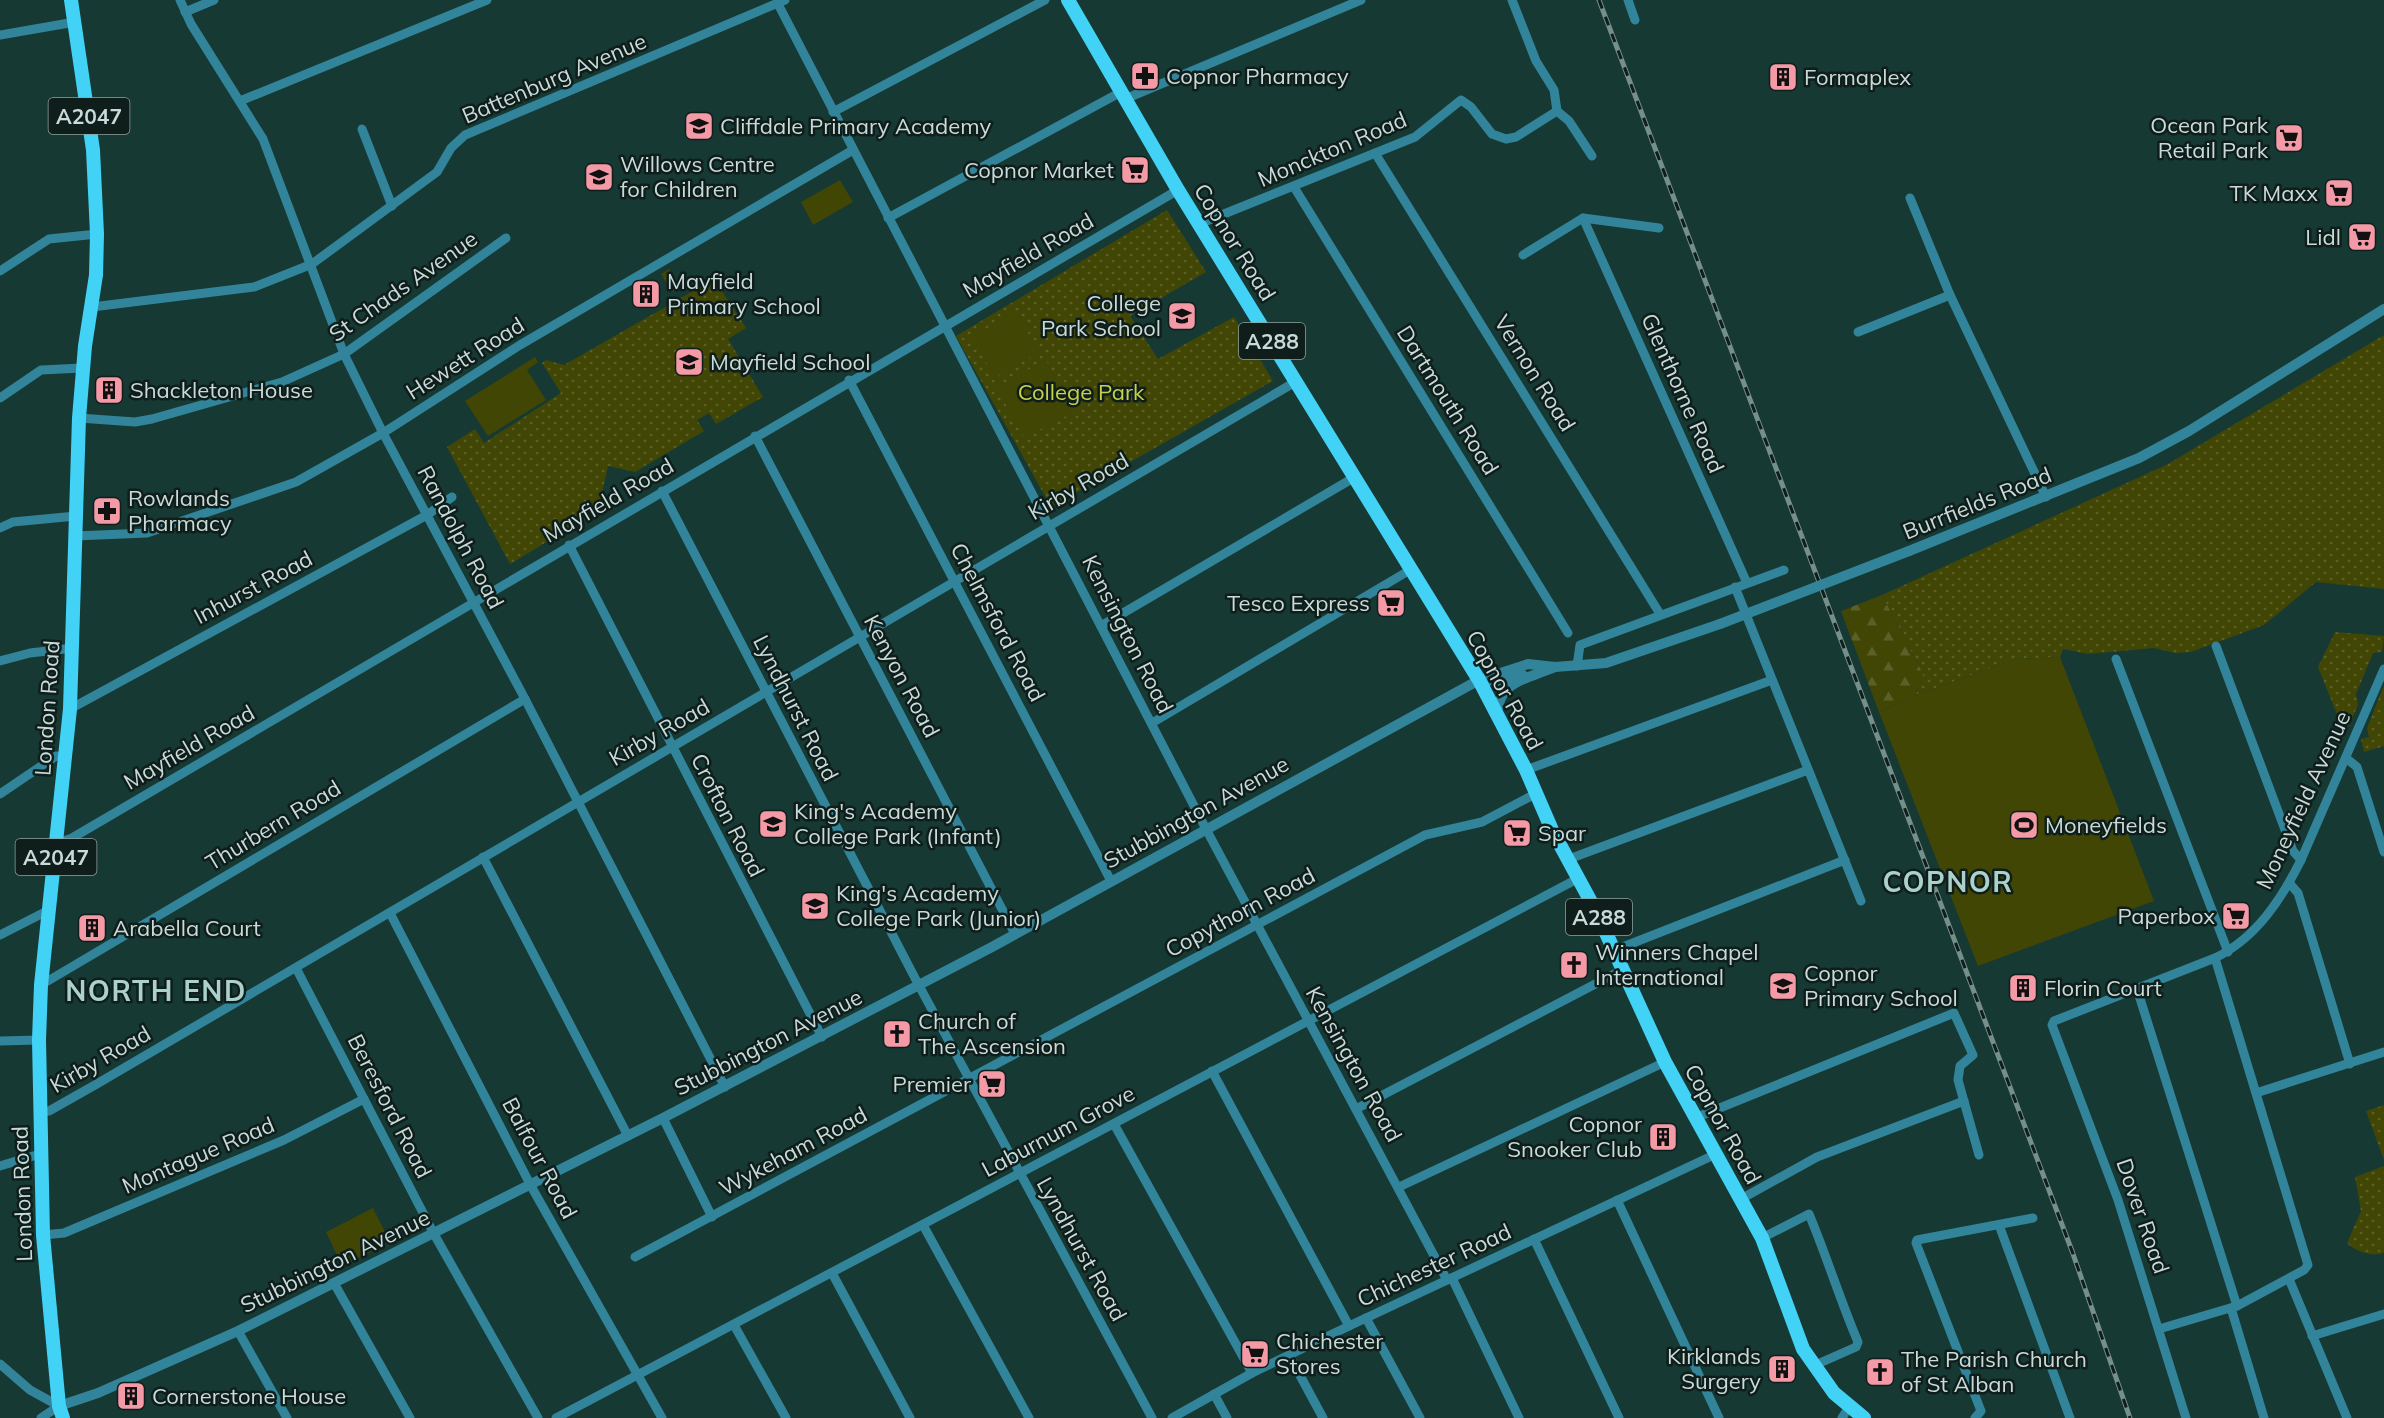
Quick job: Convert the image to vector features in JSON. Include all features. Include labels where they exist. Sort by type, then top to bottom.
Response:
[{"type":"main road","name":"London Road","points":[[61,1412],[43,1235],[39,1040],[41,985],[58,843],[70,709],[82,368],[92,307],[97,234],[93,150],[71,0]]},
{"type":"main road","name":"Copnor Road","points":[[1068,0],[1178,190],[1479,680],[1615,950],[1665,1062],[1762,1238],[1796,1332],[1813,1366],[1846,1412],[1864,1418]]},
{"type":"street","name":"Randolph Road","points":[[180,0],[185,12],[267,147],[344,354],[383,433],[525,699],[725,1087]]},
{"type":"street","points":[[185,12],[214,0]]},
{"type":"street","points":[[240,101],[487,0]]},
{"type":"street","points":[[833,112],[1045,0]]},
{"type":"street","points":[[888,218],[1123,95],[1361,0]]},
{"type":"street","points":[[1512,0],[1536,61],[1554,90],[1557,111],[1569,121],[1592,156]]},
{"type":"street","points":[[1628,0],[1635,20]]},
{"type":"street","name":"Kensington Road","points":[[781,2],[833,112],[1050,525],[1206,829],[1308,1021],[1450,1279],[1519,1418]]},
{"type":"street","name":"Battenburg Avenue","points":[[92,307],[254,287],[312,264],[437,172],[451,148],[465,135],[781,2]]},
{"type":"street","points":[[0,35],[75,22]]},
{"type":"street","name":"Monckton Road","points":[[1199,224],[1294,187],[1423,132],[1461,100],[1471,107],[1492,134],[1506,139],[1516,137],[1557,111]]},
{"type":"street","points":[[362,129],[392,206]]},
{"type":"street","name":"Hewett Road","points":[[75,537],[137,535],[296,482],[383,433],[520,345],[853,150]]},
{"type":"street","name":"Vernon Road","points":[[1375,153],[1660,614]]},
{"type":"street","name":"Dartmouth Road","points":[[1294,187],[1568,633]]},
{"type":"street","name":"Mayfield Road","points":[[58,843],[72,838],[849,380],[1178,190]]},
{"type":"street","points":[[1910,198],[1950,295],[2046,496]]},
{"type":"street","points":[[1523,255],[1583,218],[1659,228]]},
{"type":"street","name":"Glenthorne Road","points":[[1583,218],[1747,583]]},
{"type":"street","points":[[0,271],[49,239],[97,234]]},
{"type":"street","name":"St Chads Avenue","points":[[80,418],[135,422],[152,419],[282,382],[344,354],[506,238]]},
{"type":"street","points":[[1858,332],[1950,295]]},
{"type":"street","name":"Burrfields Road","points":[[1479,680],[1528,664],[1556,667],[1577,666],[1628,656],[1720,624],[1909,551],[2139,458],[2189,431],[2384,309]]},
{"type":"street","points":[[0,398],[41,370],[82,368]]},
{"type":"street","name":"Chelmsford Road","points":[[849,380],[1110,881]]},
{"type":"street","name":"Kirby Road","points":[[40,1112],[49,1111],[296,968],[1297,381]]},
{"type":"street","name":"Kenyon Road","points":[[755,436],[1015,934]]},
{"type":"street","points":[[1101,626],[1355,477]]},
{"type":"street","name":"Lyndhurst Road","points":[[663,491],[919,986],[1152,1418]]},
{"type":"street","name":"Inhurst Road","points":[[70,709],[427,515],[452,497]]},
{"type":"street","points":[[0,528],[13,522],[76,516]]},
{"type":"street","name":"Crofton Road","points":[[568,545],[822,1037]]},
{"type":"street","points":[[1152,723],[1410,570]]},
{"type":"street","points":[[1577,666],[1580,645],[1784,570]]},
{"type":"street","points":[[1735,587],[1861,901]]},
{"type":"street","points":[[2216,646],[2293,851],[2301,860]]},
{"type":"street","points":[[0,661],[30,653],[73,648]]},
{"type":"street","points":[[2116,659],[2228,952]]},
{"type":"street","name":"Burrfields Road","points":[[1497,713],[1498,700],[1504,689],[1556,667]]},
{"type":"street","name":"Moneyfield Avenue","points":[[2053,1030],[2054,1021],[2228,952],[2258,927],[2290,884],[2384,669]]},
{"type":"street","name":"Stubbington Avenue","points":[[61,1412],[98,1393],[238,1331],[334,1284],[822,1037],[1479,680]]},
{"type":"street","points":[[1526,770],[1772,680]]},
{"type":"street","name":"Thurbern Road","points":[[41,985],[525,699]]},
{"type":"street","points":[[0,794],[56,756],[64,756]]},
{"type":"street","points":[[2346,758],[2357,767],[2384,852]]},
{"type":"street","points":[[1569,859],[1808,770]]},
{"type":"street","name":"Copythorn Road","points":[[969,1080],[1425,835],[1482,822],[1535,794]]},
{"type":"street","points":[[483,857],[628,1136]]},
{"type":"street","points":[[1615,950],[1845,860]]},
{"type":"street","name":"Laburnum Grove","points":[[556,1418],[1579,878]]},
{"type":"street","points":[[2290,884],[2298,893],[2350,1064]]},
{"type":"street","points":[[0,936],[49,910]]},
{"type":"street","name":"Balfour Road","points":[[390,913],[531,1186],[662,1418]]},
{"type":"street","points":[[2159,1329],[2234,1307],[2304,1270],[2307,1260],[2215,958]]},
{"type":"street","name":"Beresford Road","points":[[296,968],[434,1234],[537,1418]]},
{"type":"street","points":[[1356,1109],[1624,969]]},
{"type":"street","points":[[2137,989],[2234,1307],[2264,1418]]},
{"type":"street","points":[[1695,1118],[1950,1013],[1957,1016],[1973,1055],[1965,1060],[1958,1072],[1979,1155]]},
{"type":"street","name":"Dover Road","points":[[2053,1030],[2118,1200],[2186,1418]]},
{"type":"street","points":[[0,1041],[39,1040]]},
{"type":"street","points":[[2256,1093],[2384,1052]]},
{"type":"street","points":[[1399,1187],[1665,1062]]},
{"type":"street","points":[[1212,1071],[1349,1326]]},
{"type":"street","name":"Wykeham Road","points":[[636,1257],[969,1080]]},
{"type":"street","name":"Montague Road","points":[[43,1235],[64,1233],[284,1140],[364,1099]]},
{"type":"street","points":[[1741,1199],[1817,1157],[1964,1101]]},
{"type":"street","points":[[663,1118],[712,1217]]},
{"type":"street","points":[[1114,1124],[1252,1373]]},
{"type":"street","points":[[0,1166],[40,1154]]},
{"type":"street","name":"Chichester Road","points":[[1172,1418],[1289,1355],[1716,1154]]},
{"type":"street","points":[[1617,1200],[1719,1418]]},
{"type":"street","points":[[1762,1238],[1809,1214],[1858,1342],[1856,1347],[1813,1366]]},
{"type":"street","points":[[1976,1418],[1980,1411],[1916,1243],[1917,1240],[2033,1218]]},
{"type":"street","points":[[923,1225],[1029,1418]]},
{"type":"street","points":[[1999,1225],[2070,1418]]},
{"type":"street","points":[[1534,1239],[1619,1418]]},
{"type":"street","points":[[832,1273],[910,1418]]},
{"type":"street","points":[[2289,1279],[2347,1418]]},
{"type":"street","points":[[334,1284],[410,1418]]},
{"type":"street","points":[[2312,1336],[2384,1314]]},
{"type":"street","points":[[1366,1318],[1420,1418]]},
{"type":"street","points":[[734,1325],[786,1418]]},
{"type":"street","points":[[238,1331],[287,1418]]},
{"type":"street","points":[[1289,1355],[1323,1418]]},
{"type":"street","points":[[0,1364],[30,1390],[61,1412]]},
{"type":"street","points":[[1214,1394],[1227,1418]]},
{"type":"street","points":[[41,1418],[61,1412]]},
{"type":"green space","points":[[840,180],[853,202],[813,225],[801,202]]},
{"type":"green space","name":"College Park","points":[[1167,210],[1206,272],[1130,316],[1158,359],[1234,317],[1273,381],[1051,507],[956,336]]},
{"type":"green space","points":[[669,269],[680,287],[672,292],[661,274]]},
{"type":"green space","points":[[714,279],[746,328],[728,339],[763,397],[716,424],[709,413],[697,420],[704,431],[635,472],[608,466],[598,511],[510,564],[447,447],[475,429],[484,443],[561,393],[542,363],[546,360],[564,365]]},
{"type":"green space","points":[[1016,311],[1039,352],[995,378],[972,337]]},
{"type":"green space","points":[[2384,335],[2384,589],[2316,582],[2264,625],[2191,652],[2175,653],[2154,648],[2088,654],[2063,649],[2060,657],[2016,659],[1916,695],[1923,674],[1882,595],[2168,464]]},
{"type":"green space","points":[[535,357],[538,362],[527,370],[546,400],[488,436],[465,401]]},
{"type":"green space","points":[[1046,360],[1074,412],[1024,438],[996,387]]},
{"type":"green space","points":[[1882,595],[1923,674],[1916,695],[1879,712],[1841,611]]},
{"type":"green space","points":[[2335,632],[2384,636],[2382,652],[2373,653],[2356,694],[2358,705],[2345,734],[2318,667]]},
{"type":"green space","name":"Moneyfields","points":[[2060,657],[2154,901],[1978,966],[1879,712],[1916,695],[2016,659]]},
{"type":"green space","points":[[2384,685],[2384,746],[2364,752],[2361,739],[2369,737],[2367,728]]},
{"type":"green space","points":[[2384,1105],[2384,1160],[2366,1111]]},
{"type":"green space","points":[[2384,1166],[2384,1253],[2364,1253],[2347,1243],[2361,1211],[2355,1177]]},
{"type":"green space","points":[[373,1208],[390,1242],[342,1266],[326,1232]]},
{"type":"railway","points":[[1599,0],[2072,1251],[2130,1418]]},
{"type":"place","name":"Copnor Pharmacy","points":[[1145,76]]},
{"type":"place","name":"Formaplex","points":[[1783,77]]},
{"type":"place","name":"Cliffdale Primary Academy","points":[[699,126]]},
{"type":"place","name":"Ocean Park Retail Park","points":[[2289,138]]},
{"type":"place","name":"Copnor Market","points":[[1135,170]]},
{"type":"place","name":"Willows Centre for Children","points":[[599,177]]},
{"type":"place","name":"TK Maxx","points":[[2339,193]]},
{"type":"place","name":"Lidl","points":[[2362,237]]},
{"type":"place","name":"Mayfield Primary School","points":[[646,294]]},
{"type":"place","name":"College Park School","points":[[1182,316]]},
{"type":"place","name":"Mayfield School","points":[[689,362]]},
{"type":"place","name":"Shackleton House","points":[[109,390]]},
{"type":"place","name":"Rowlands Pharmacy","points":[[107,511]]},
{"type":"place","name":"Tesco Express","points":[[1391,603]]},
{"type":"place","name":"King's Academy College Park (Infant)","points":[[773,824]]},
{"type":"place","name":"Moneyfields","points":[[2024,825]]},
{"type":"place","name":"Spar","points":[[1517,833]]},
{"type":"place","name":"King's Academy College Park (Junior)","points":[[815,906]]},
{"type":"place","name":"Paperbox","points":[[2236,916]]},
{"type":"place","name":"Arabella Court","points":[[92,928]]},
{"type":"place","name":"Winners Chapel International","points":[[1574,965]]},
{"type":"place","name":"Copnor Primary School","points":[[1783,986]]},
{"type":"place","name":"Florin Court","points":[[2023,988]]},
{"type":"place","name":"Church of The Ascension","points":[[897,1034]]},
{"type":"place","name":"Premier","points":[[992,1084]]},
{"type":"place","name":"Copnor Snooker Club","points":[[1663,1137]]},
{"type":"place","name":"Chichester Stores","points":[[1255,1354]]},
{"type":"place","name":"Kirklands Surgery","points":[[1782,1369]]},
{"type":"place","name":"The Parish Church of St Alban","points":[[1880,1372]]},
{"type":"place","name":"Cornerstone House","points":[[131,1396]]},
{"type":"district","name":"COPNOR","points":[[1948,881]]},
{"type":"district","name":"NORTH END","points":[[156,990]]}]
